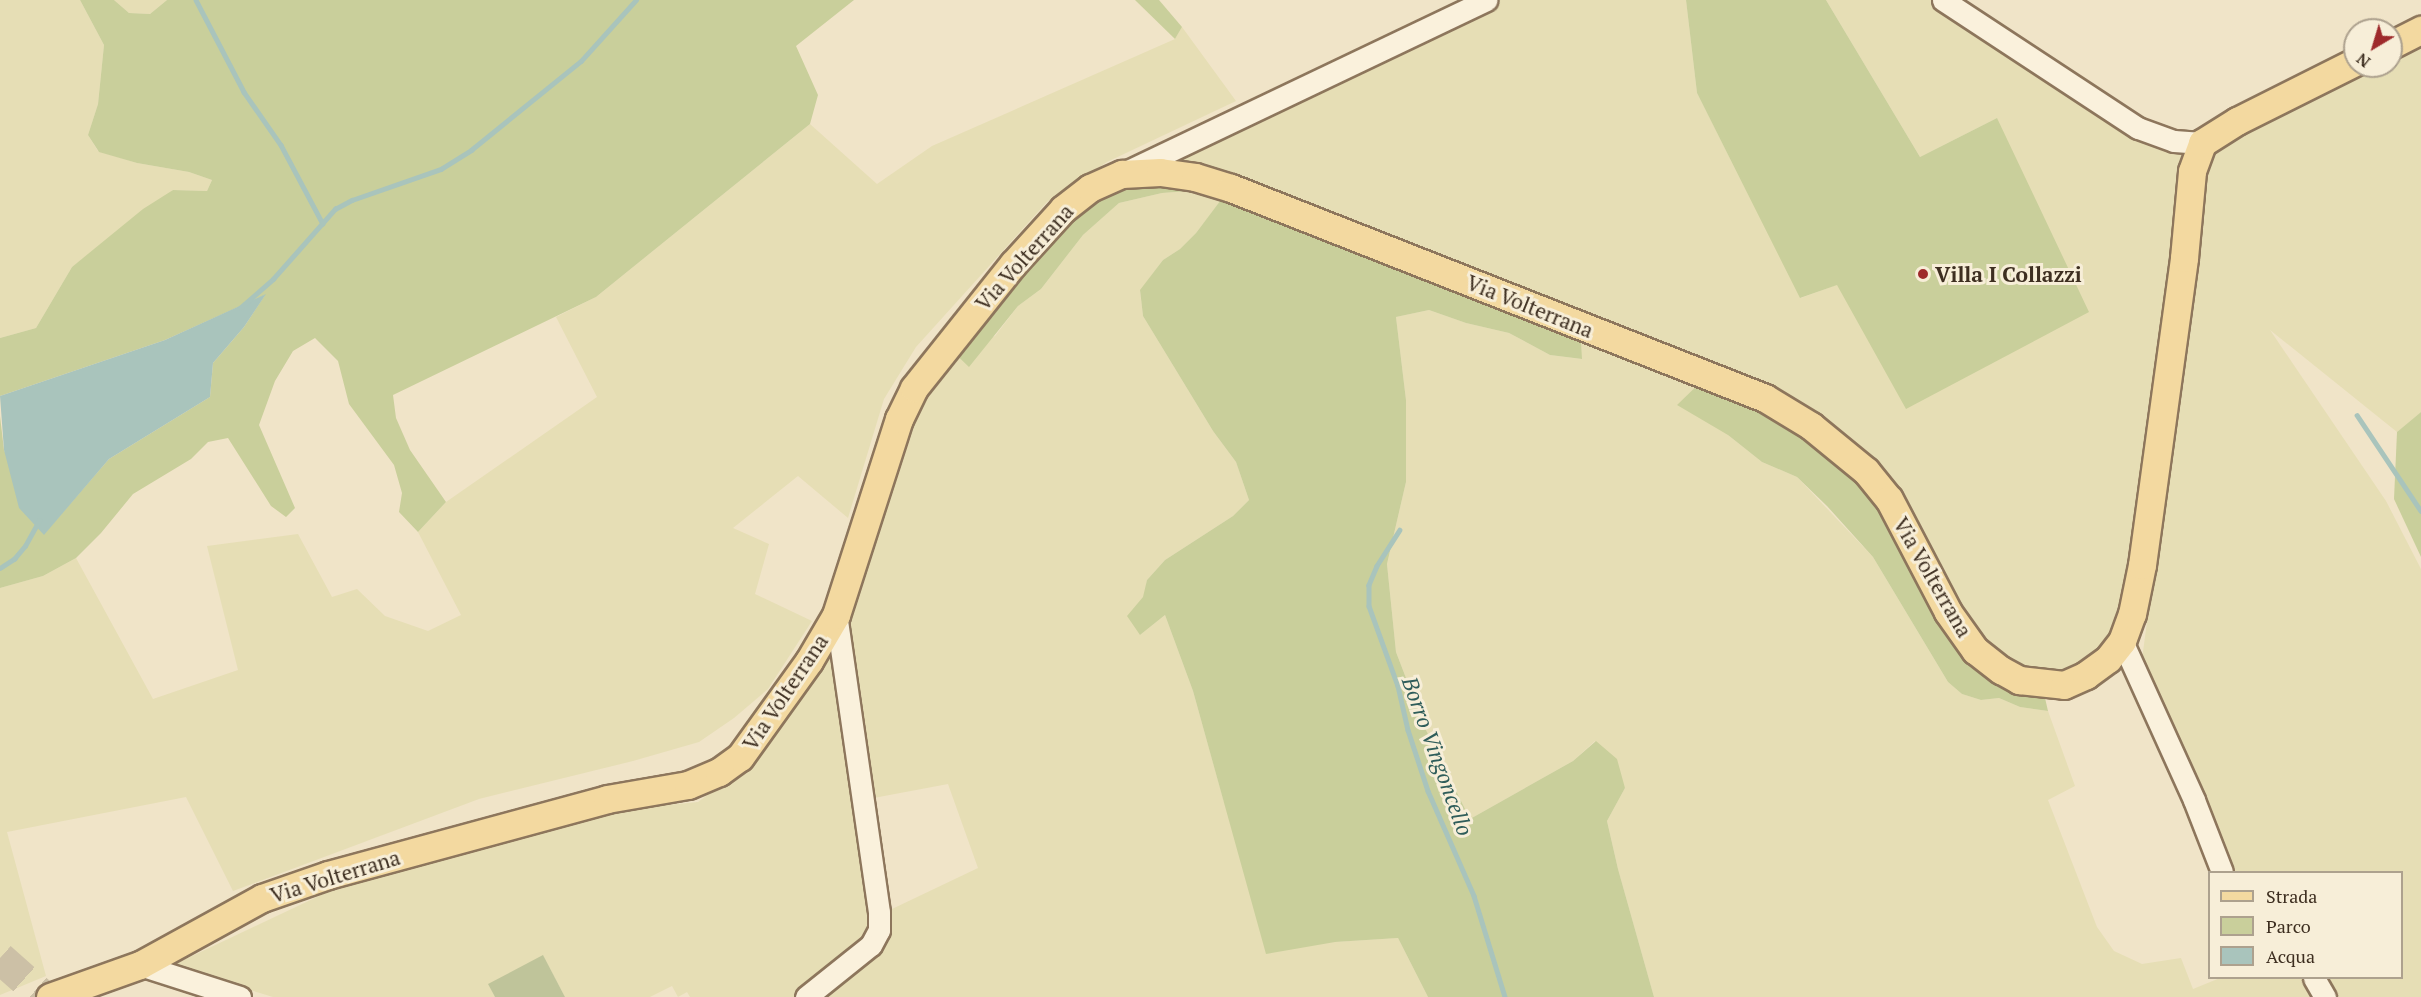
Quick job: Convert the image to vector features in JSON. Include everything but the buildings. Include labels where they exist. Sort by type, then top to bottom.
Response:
[{"type":"main road","points":[[2403,39],[2421,30]]},
{"type":"main road","points":[[2202,143],[2237,121],[2343,68]]},
{"type":"main road","name":"Via Volterrana","points":[[50,997],[140,965],[262,898],[328,875],[608,799],[688,785],[719,772],[740,757],[809,661],[836,615],[899,419],[914,388],[1006,272],[1063,209],[1090,188],[1122,174],[1160,172],[1195,177],[1230,188],[1766,398],[1811,426],[1866,471],[1889,499],[1948,612],[1975,650],[2001,670],[2019,680],[2064,685],[2086,675],[2108,659],[2122,641],[2132,614],[2142,565],[2184,258],[2192,171],[2202,143]]},
{"type":"street","name":"Via Volterrana","points":[[1122,174],[1486,0]]},
{"type":"street","points":[[1943,0],[2138,128],[2174,141],[2202,143]]},
{"type":"street","points":[[806,997],[871,945],[879,930],[879,912],[836,615]]},
{"type":"street","points":[[2122,641],[2194,801],[2222,871]]},
{"type":"street","points":[[140,965],[240,997]]},
{"type":"street","points":[[2315,979],[2325,997]]},
{"type":"shaded area","points":[[0,0],[80,0],[104,45],[98,104],[88,135],[98,151],[137,163],[189,172],[212,180],[207,191],[173,190],[72,267],[36,328],[0,338]]},
{"type":"shaded area","points":[[114,0],[167,0],[150,14],[129,13]]},
{"type":"shaded area","points":[[1486,0],[1686,0],[1697,93],[1801,298],[1836,285],[1997,118],[1920,157],[1826,0],[1943,0],[2138,128],[2202,143],[2343,72],[2343,78],[2403,78],[2403,39],[2421,30],[2421,412],[2397,432],[2270,330],[2386,501],[2421,569],[2421,997],[2336,997],[2326,979],[2403,979],[2403,871],[2235,871],[2142,659],[2195,268],[2132,614],[2086,675],[2001,670],[1889,499],[1728,435],[1762,462],[1797,477],[1873,557],[1948,682],[1962,694],[1981,700],[1999,698],[2020,707],[2048,711],[2075,786],[2048,800],[2097,927],[2114,951],[2142,964],[2181,958],[2193,989],[2218,979],[2302,979],[2314,997],[1654,997],[1607,821],[1625,788],[1595,741],[1573,761],[1470,819],[1426,730],[1396,652],[1387,564],[1406,482],[1406,400],[1396,317],[1429,310],[1466,323],[1509,333],[1550,355],[1581,359],[1580,326],[1231,188],[1196,233],[1180,249],[1163,260],[1140,291],[1143,316],[1213,431],[1236,462],[1249,500],[1233,516],[1165,560],[1147,580],[1140,635],[1165,615],[1193,691],[1224,802],[1335,942],[1398,938],[1428,997],[690,997],[687,992],[678,997],[672,986],[650,997],[565,997],[543,956],[489,985],[495,997],[273,997],[171,966],[355,879],[492,841],[627,809],[698,802],[741,770],[832,645],[869,913],[892,909],[978,868],[948,784],[863,800],[836,615],[936,356],[995,336],[1018,306],[1041,289],[1083,235],[1119,203],[1162,193],[1228,188],[1122,174]]},
{"type":"shaded area","points":[[1182,27],[1236,101],[1107,162],[1047,202],[916,347],[884,399],[848,518],[798,476],[733,528],[769,544],[755,594],[812,621],[768,689],[734,718],[699,742],[633,761],[479,799],[233,891],[186,797],[7,832],[46,976],[0,995],[0,588],[43,576],[76,558],[153,699],[238,670],[207,546],[298,534],[332,597],[357,589],[385,616],[428,631],[461,615],[418,532],[446,502],[597,397],[556,317],[596,297],[810,124],[877,184],[932,146],[1175,39]]},
{"type":"green space","points":[[80,0],[114,0],[129,13],[150,14],[167,0],[854,0],[796,46],[818,95],[810,124],[596,297],[393,395],[396,418],[410,450],[446,502],[418,532],[399,512],[402,493],[394,465],[349,404],[338,361],[315,338],[293,351],[275,381],[259,425],[295,508],[286,517],[271,506],[228,438],[208,442],[191,459],[133,494],[101,533],[76,558],[43,576],[0,588],[0,416],[4,450],[44,534],[109,459],[210,397],[213,363],[244,327],[265,295],[165,340],[0,396],[0,338],[36,328],[72,267],[143,209],[173,190],[207,191],[212,180],[189,172],[137,163],[99,152],[88,135],[98,104],[104,45]]},
{"type":"green space","points":[[1135,0],[1159,0],[1182,27],[1175,39]]},
{"type":"green space","points":[[1686,0],[1826,0],[1920,157],[1997,118],[2089,312],[1906,409],[1837,285],[1800,298],[1697,93]]},
{"type":"green space","points":[[1160,172],[1195,177],[1231,188],[1580,326],[1582,359],[1550,355],[1509,333],[1466,323],[1429,310],[1396,317],[1406,400],[1406,482],[1387,564],[1396,652],[1426,730],[1470,819],[1573,761],[1596,741],[1617,759],[1625,788],[1607,821],[1654,997],[1428,997],[1398,938],[1335,942],[1266,954],[1193,691],[1165,615],[1140,635],[1127,616],[1143,597],[1147,580],[1165,560],[1233,516],[1249,500],[1236,462],[1213,431],[1143,316],[1140,290],[1163,260],[1180,249],[1196,233],[1230,188],[1162,193],[1119,203],[1083,235],[1041,289],[1018,306],[969,367],[945,344],[1013,261],[1065,210],[1092,188],[1122,174]]},
{"type":"green space","points":[[1707,376],[1837,446],[1975,650],[2042,685],[2048,711],[2020,707],[1999,698],[1981,700],[1962,694],[1948,682],[1873,557],[1827,506],[1797,477],[1762,462],[1728,435],[1677,405]]},
{"type":"green space","points":[[2421,412],[2421,557],[2394,499],[2397,432]]},
{"type":"green space","points":[[543,955],[565,997],[495,997],[488,984]]},
{"type":"water","points":[[266,294],[244,327],[213,363],[210,397],[109,459],[44,535],[19,508],[4,450],[0,396],[165,340]]},
{"type":"waterway","points":[[196,0],[244,92],[281,145],[323,224]]},
{"type":"waterway","points":[[240,308],[273,279],[335,209],[352,200],[441,169],[471,150],[581,61],[636,0]]},
{"type":"waterway","points":[[2357,415],[2421,511]]},
{"type":"waterway","points":[[0,568],[14,559],[25,546],[39,521]]},
{"type":"waterway","name":"Borro Vingoncello","points":[[1400,530],[1377,566],[1369,585],[1369,606],[1398,686],[1408,730],[1428,791],[1474,896],[1505,997]]},
{"type":"tunnel","points":[[0,958],[44,997]]},
{"type":"place","name":"Villa I Collazzi","points":[[1923,274]]}]
